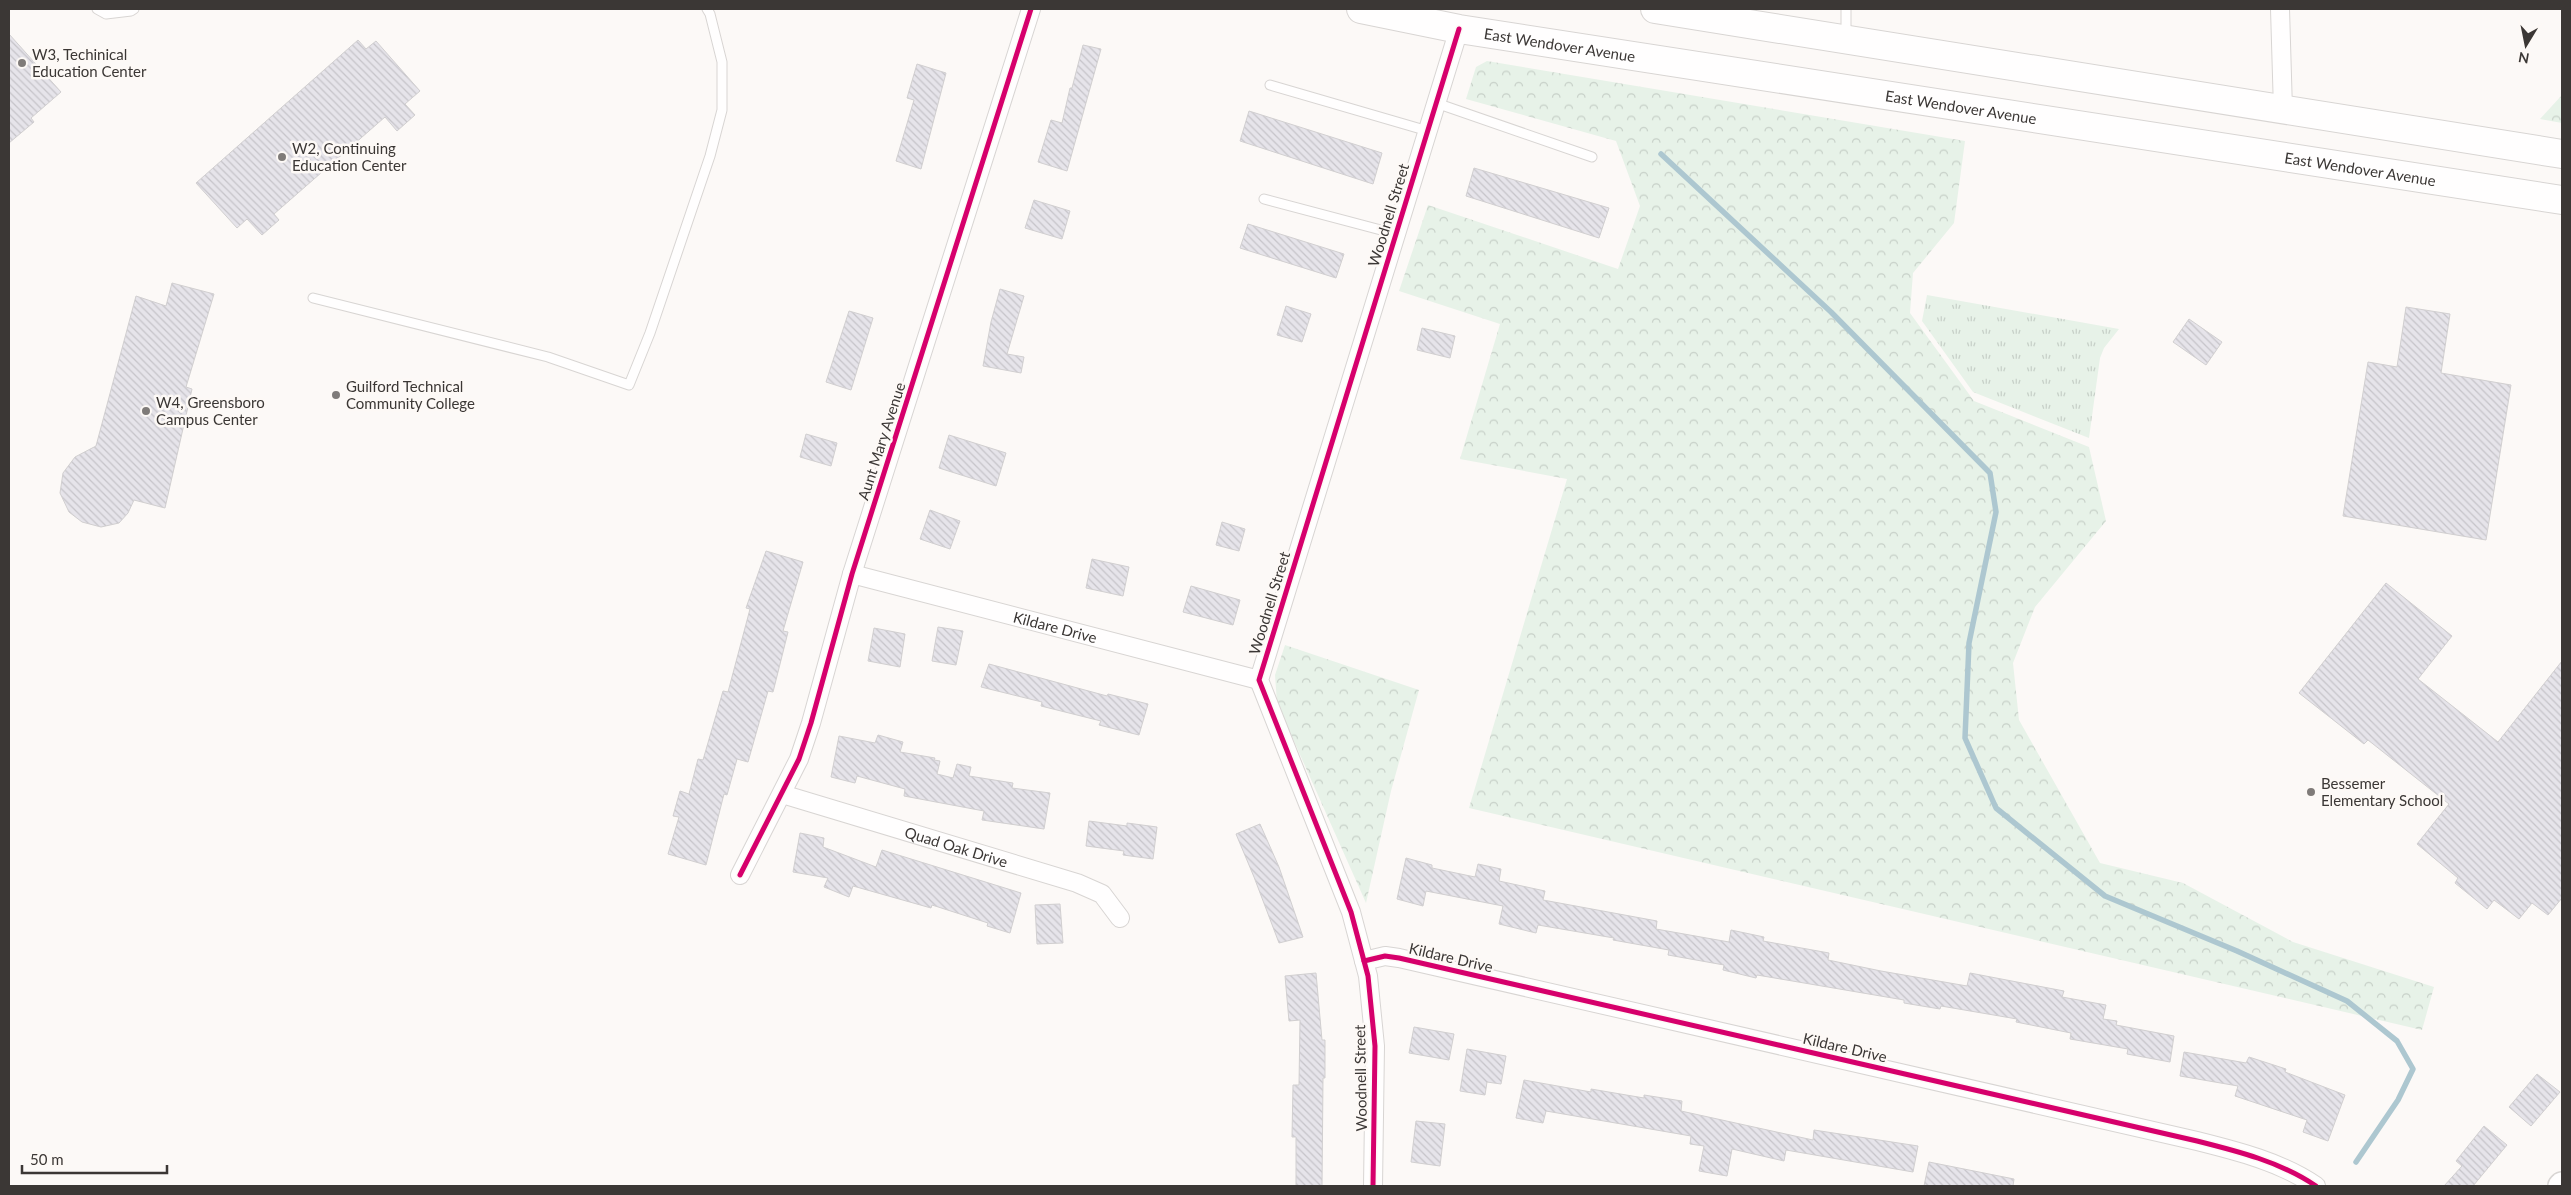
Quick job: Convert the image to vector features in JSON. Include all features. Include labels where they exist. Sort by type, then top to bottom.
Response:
[{"type":"highway","name":"East Wendover Avenue","points":[[1361,9],[1459,29],[2562,200]]},
{"type":"highway","points":[[1656,9],[1749,20],[1846,40],[2562,154]]},
{"type":"street","name":"Aunt Mary Avenue","points":[[740,875],[799,759],[811,723],[852,574],[1031,9]]},
{"type":"street","points":[[2280,9],[2283,110]]},
{"type":"street","name":"Woodnell Street","points":[[1373,1186],[1375,1046],[1368,976],[1351,912],[1258,680],[1459,29]]},
{"type":"street","name":"Kildare Drive","points":[[852,574],[1258,680]]},
{"type":"street","name":"Quad Oak Drive","points":[[782,794],[1077,883],[1102,894],[1120,918]]},
{"type":"street","name":"Kildare Drive","points":[[1364,961],[1385,956],[1399,958],[2197,1141],[2240,1152],[2274,1165],[2316,1186]]},
{"type":"lane","points":[[97,9],[106,14],[134,9]]},
{"type":"lane","points":[[313,298],[548,357],[629,385],[650,333],[710,156],[722,110],[722,62],[710,14],[706,9]]},
{"type":"lane","points":[[1846,9],[1846,40]]},
{"type":"lane","points":[[1270,85],[1428,131]]},
{"type":"lane","points":[[1436,103],[1592,157]]},
{"type":"lane","points":[[1264,199],[1396,234]]},
{"type":"green space","points":[[1487,61],[1965,141],[1954,223],[1913,273],[1910,313],[1974,401],[2089,447],[2106,521],[2035,607],[2013,663],[2019,720],[2100,863],[2183,883],[2293,942],[2434,987],[2422,1030],[1469,808],[1567,479],[1460,459],[1500,324],[1399,291],[1428,205],[1618,269],[1640,206],[1616,141],[1466,99],[1476,67]]},
{"type":"green space","points":[[2562,95],[2562,123],[2540,119]]},
{"type":"green space","points":[[1927,295],[2119,329],[2104,348],[2100,358],[2089,438],[1973,392],[1922,321]]},
{"type":"green space","points":[[1285,645],[1419,690],[1391,791],[1366,903],[1277,703],[1275,675]]},
{"type":"building","name":"W3, Techinical Education Center","points":[[9,34],[61,92],[31,118],[34,122],[9,143]]},
{"type":"building","name":"W2, Continuing Education Center","points":[[358,40],[366,49],[376,41],[420,91],[405,104],[415,115],[397,131],[385,117],[274,214],[279,220],[262,235],[247,219],[237,228],[196,183]]},
{"type":"building","points":[[1083,45],[1101,49],[1067,171],[1038,162],[1051,120],[1062,123]]},
{"type":"building","points":[[917,64],[946,73],[921,169],[896,161],[914,100],[907,98]]},
{"type":"building","points":[[1249,111],[1382,153],[1373,184],[1240,141]]},
{"type":"building","points":[[1474,168],[1609,208],[1599,238],[1466,196]]},
{"type":"building","points":[[1034,200],[1070,211],[1062,239],[1025,228]]},
{"type":"building","points":[[1248,224],[1344,254],[1336,278],[1240,248]]},
{"type":"building","name":"W4, Greensboro Campus Center","points":[[172,283],[214,294],[186,387],[192,389],[165,508],[134,500],[128,513],[119,523],[101,527],[82,522],[69,512],[60,493],[63,473],[75,457],[96,446],[136,296],[166,306]]},
{"type":"building","points":[[1000,289],[1024,296],[1007,354],[1024,357],[1021,373],[983,366],[991,322]]},
{"type":"building","points":[[1286,306],[1311,314],[1302,342],[1277,335]]},
{"type":"building","points":[[2406,307],[2450,314],[2441,373],[2511,385],[2486,540],[2343,516],[2368,362],[2397,367]]},
{"type":"building","points":[[849,311],[873,318],[851,390],[826,382]]},
{"type":"building","points":[[2189,319],[2222,342],[2206,365],[2173,342]]},
{"type":"building","points":[[1422,328],[1455,336],[1450,358],[1417,350]]},
{"type":"building","points":[[806,434],[837,443],[831,466],[800,457]]},
{"type":"building","points":[[949,435],[1006,453],[996,486],[939,468]]},
{"type":"building","points":[[930,510],[960,521],[950,549],[920,539]]},
{"type":"building","points":[[1222,522],[1245,529],[1239,551],[1216,545]]},
{"type":"building","points":[[766,551],[803,562],[783,631],[788,632],[773,692],[768,691],[748,762],[737,759],[727,795],[724,794],[706,865],[668,854],[679,817],[673,816],[680,791],[689,794],[698,759],[703,760],[723,691],[728,692],[750,609],[746,608]]},
{"type":"building","points":[[1092,559],[1129,567],[1123,596],[1086,588]]},
{"type":"building","points":[[2386,583],[2452,636],[2418,679],[2498,742],[2562,661],[2562,898],[2548,915],[2532,903],[2519,919],[2494,900],[2487,909],[2455,883],[2458,878],[2417,844],[2449,804],[2368,740],[2364,744],[2299,693]]},
{"type":"building","points":[[1191,586],[1240,600],[1233,625],[1183,612]]},
{"type":"building","points":[[938,627],[963,631],[956,665],[932,661]]},
{"type":"building","points":[[874,628],[905,634],[900,667],[868,661]]},
{"type":"building","points":[[989,664],[1107,696],[1108,694],[1148,704],[1139,735],[1099,725],[1101,721],[1041,706],[1042,702],[981,687]]},
{"type":"building","points":[[878,735],[903,742],[900,752],[935,758],[934,760],[940,761],[937,774],[953,778],[957,764],[971,767],[969,776],[1013,783],[1012,788],[1050,793],[1044,829],[982,820],[984,811],[904,796],[905,789],[857,776],[855,783],[831,777],[839,736],[875,743]]},
{"type":"building","points":[[1089,821],[1127,826],[1127,823],[1157,827],[1153,859],[1123,855],[1124,851],[1086,846]]},
{"type":"building","points":[[1260,824],[1279,867],[1303,937],[1279,943],[1236,834]]},
{"type":"building","points":[[800,833],[824,838],[823,847],[876,867],[882,850],[1021,893],[1010,933],[987,926],[988,923],[932,905],[931,908],[853,886],[849,897],[824,887],[828,878],[793,872]]},
{"type":"building","points":[[1406,858],[1432,865],[1432,868],[1475,877],[1478,864],[1501,869],[1499,881],[1545,891],[1543,900],[1657,921],[1656,929],[1729,942],[1731,930],[1764,937],[1763,941],[1829,953],[1828,960],[1881,971],[1967,986],[1970,973],[2064,991],[2062,997],[2106,1005],[2103,1019],[2117,1021],[2116,1025],[2174,1036],[2170,1062],[2127,1054],[2128,1049],[2070,1039],[2071,1033],[2016,1022],[2017,1019],[1941,1006],[1940,1009],[1904,1003],[1904,1000],[1757,975],[1756,978],[1723,970],[1724,965],[1668,955],[1669,950],[1613,940],[1614,938],[1538,925],[1536,933],[1499,924],[1503,906],[1426,891],[1423,906],[1397,899]]},
{"type":"building","points":[[1060,904],[1063,943],[1037,944],[1035,905]]},
{"type":"building","points":[[1316,973],[1322,1040],[1325,1040],[1322,1186],[1296,1186],[1296,1137],[1292,1137],[1293,1085],[1299,1085],[1300,1020],[1289,1021],[1285,976]]},
{"type":"building","points":[[1414,1027],[1454,1034],[1449,1060],[1409,1053]]},
{"type":"building","points":[[1467,1049],[1506,1056],[1501,1084],[1487,1082],[1485,1095],[1460,1091]]},
{"type":"building","points":[[2184,1052],[2246,1063],[2249,1057],[2286,1069],[2285,1072],[2345,1095],[2328,1141],[2303,1132],[2307,1120],[2235,1096],[2238,1086],[2180,1076]]},
{"type":"building","points":[[2537,1074],[2560,1092],[2531,1126],[2509,1107]]},
{"type":"building","points":[[1524,1080],[1591,1092],[1591,1089],[1644,1098],[1644,1095],[1682,1101],[1681,1111],[1813,1140],[1814,1130],[1918,1146],[1913,1172],[1786,1150],[1784,1161],[1732,1149],[1727,1176],[1699,1171],[1704,1146],[1690,1144],[1691,1136],[1546,1111],[1543,1123],[1516,1118]]},
{"type":"building","points":[[1416,1121],[1445,1124],[1440,1166],[1411,1162]]},
{"type":"building","points":[[2484,1126],[2507,1145],[2473,1186],[2444,1186],[2462,1166],[2456,1161]]},
{"type":"building","points":[[1929,1162],[2014,1179],[2013,1186],[1924,1186]]},
{"type":"waterway","points":[[1661,154],[1831,312],[1990,473],[1996,512],[1969,643],[1965,738],[1996,808],[2105,896],[2237,951],[2347,1001],[2397,1041],[2413,1069],[2398,1100],[2356,1162]]},
{"type":"cycle path","points":[[740,875],[799,759],[811,723],[852,574],[1031,9]]},
{"type":"cycle path","points":[[1373,1186],[1375,1046],[1368,976],[1351,912],[1259,680],[1459,29]]},
{"type":"cycle path","points":[[1364,961],[1385,956],[1399,958],[2197,1141],[2243,1153],[2274,1164],[2316,1186]]},
{"type":"place","name":"W3, Techinical Education Center","points":[[22,63]]},
{"type":"place","name":"W2, Continuing Education Center","points":[[282,157]]},
{"type":"place","name":"Guilford Technical Community College","points":[[336,395]]},
{"type":"place","name":"W4, Greensboro Campus Center","points":[[146,411]]},
{"type":"place","name":"Bessemer Elementary School","points":[[2311,792]]}]
